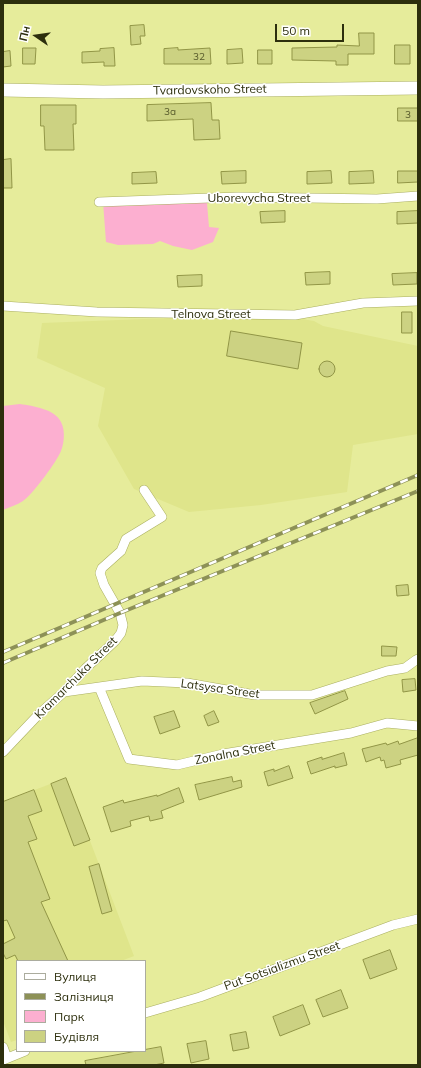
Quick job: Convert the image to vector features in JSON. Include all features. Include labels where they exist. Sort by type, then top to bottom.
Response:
[{"type":"main road","name":"Tvardovskoho Street","points":[[3,90],[103,92],[418,88]]},
{"type":"street","name":"Uborevycha Street","points":[[99,202],[238,197],[377,199],[418,196]]},
{"type":"street","name":"Telnova Street","points":[[3,306],[134,314],[295,315],[363,303],[418,301]]},
{"type":"street","name":"Kramarchuka Street","points":[[3,752],[39,714],[64,692],[85,669],[116,641],[121,633],[123,625],[120,613],[104,585],[100,573],[102,568],[122,551],[126,539],[162,517],[144,490]]},
{"type":"street","name":"Latsysa Street","points":[[64,692],[142,681],[179,683],[255,695],[312,695],[387,671],[405,668],[418,659]]},
{"type":"street","name":"Zonalna Street","points":[[99,687],[128,759],[177,765],[223,754],[351,733],[387,723],[418,726]]},
{"type":"street","name":"Put Sotsializmu Street","points":[[146,1013],[200,996],[393,925],[418,919]]},
{"type":"street","points":[[3,1047],[5,1059],[22,1052]]},
{"type":"shaded area","points":[[271,314],[314,321],[323,326],[418,346],[418,434],[353,445],[347,492],[261,505],[189,512],[134,489],[98,426],[105,388],[37,358],[42,323]]},
{"type":"shaded area","points":[[66,778],[134,956],[124,960],[16,960],[16,1040],[11,1042],[3,1021],[3,802]]},
{"type":"green space","points":[[103,202],[207,203],[209,227],[219,228],[213,242],[192,250],[173,246],[160,241],[153,244],[118,245],[106,242]]},
{"type":"green space","points":[[20,404],[43,409],[54,414],[63,426],[63,443],[61,452],[32,493],[21,502],[3,510],[3,406]]},
{"type":"building","points":[[144,25],[145,36],[140,36],[141,44],[131,45],[130,26]]},
{"type":"building","points":[[359,33],[374,33],[374,54],[348,54],[348,65],[336,65],[336,61],[292,60],[292,48],[337,47],[337,45],[359,46]]},
{"type":"building","points":[[395,45],[410,45],[410,64],[395,64]]},
{"type":"building","points":[[23,48],[36,48],[35,64],[23,64]]},
{"type":"building","points":[[114,48],[115,66],[104,66],[104,62],[82,63],[82,52],[100,51],[100,49]]},
{"type":"building","points":[[178,48],[178,50],[210,48],[211,64],[164,64],[164,49]]},
{"type":"building","points":[[242,49],[243,63],[227,64],[227,50]]},
{"type":"building","points":[[258,50],[272,50],[272,64],[258,64]]},
{"type":"building","points":[[10,51],[11,66],[3,67],[3,52]]},
{"type":"building","points":[[211,103],[212,120],[219,120],[220,139],[194,140],[193,119],[147,121],[147,105]]},
{"type":"building","points":[[41,105],[76,105],[76,124],[73,124],[74,150],[45,150],[44,126],[41,126]]},
{"type":"building","points":[[398,108],[418,108],[418,121],[398,121]]},
{"type":"building","points":[[11,159],[12,188],[3,188],[3,160]]},
{"type":"building","points":[[246,171],[246,183],[222,184],[221,172]]},
{"type":"building","points":[[331,171],[332,183],[307,184],[307,172]]},
{"type":"building","points":[[373,171],[374,183],[349,184],[349,172]]},
{"type":"building","points":[[398,171],[418,171],[418,182],[398,183]]},
{"type":"building","points":[[156,172],[157,183],[132,184],[132,173]]},
{"type":"building","points":[[285,211],[285,222],[261,223],[260,212]]},
{"type":"building","points":[[418,211],[418,223],[397,224],[397,212]]},
{"type":"building","points":[[330,272],[330,284],[306,285],[305,273]]},
{"type":"building","points":[[417,273],[417,284],[393,285],[392,274]]},
{"type":"building","points":[[202,275],[202,286],[178,287],[177,276]]},
{"type":"building","points":[[402,312],[412,312],[412,333],[402,333]]},
{"type":"building","points":[[231,331],[302,343],[298,369],[227,356]]},
{"type":"building","points":[[327,361],[334,366],[335,369],[330,376],[327,377],[320,372],[319,369],[324,362]]},
{"type":"building","points":[[408,585],[409,595],[397,596],[396,586]]},
{"type":"building","points":[[382,646],[397,647],[396,656],[382,656]]},
{"type":"building","points":[[415,679],[416,690],[403,692],[402,680]]},
{"type":"building","points":[[345,691],[348,699],[315,714],[310,703]]},
{"type":"building","points":[[174,711],[180,727],[160,734],[154,717]]},
{"type":"building","points":[[214,711],[219,722],[208,726],[204,716]]},
{"type":"building","points":[[418,738],[418,755],[400,760],[401,764],[386,768],[384,760],[381,761],[380,757],[366,762],[362,749],[386,743],[387,745],[398,741],[399,744]]},
{"type":"building","points":[[344,753],[347,765],[335,768],[335,766],[311,774],[307,762],[322,757],[322,759]]},
{"type":"building","points":[[289,766],[293,778],[268,786],[264,772],[274,769],[274,771]]},
{"type":"building","points":[[232,777],[233,782],[241,780],[242,787],[199,800],[195,785]]},
{"type":"building","points":[[66,778],[90,840],[74,846],[51,784]]},
{"type":"building","points":[[179,788],[184,802],[161,811],[163,818],[150,821],[149,816],[130,821],[131,826],[111,832],[103,807],[123,800],[124,803],[157,796]]},
{"type":"building","points":[[34,790],[42,811],[28,816],[37,839],[28,842],[50,899],[41,902],[68,960],[18,960],[15,955],[6,959],[3,953],[3,944],[15,938],[7,920],[3,921],[3,802]]},
{"type":"building","points":[[99,864],[112,911],[102,914],[89,867]]},
{"type":"building","points":[[390,950],[397,969],[370,979],[363,960]]},
{"type":"building","points":[[341,990],[348,1008],[323,1017],[316,1000]]},
{"type":"building","points":[[303,1005],[310,1024],[280,1036],[273,1017]]},
{"type":"building","points":[[246,1032],[249,1048],[233,1051],[230,1035]]},
{"type":"building","points":[[206,1041],[209,1059],[191,1063],[187,1044]]},
{"type":"building","points":[[161,1047],[164,1063],[154,1065],[86,1065],[85,1061],[134,1052],[146,1052],[146,1050]]},
{"type":"railway","points":[[3,652],[418,475]]},
{"type":"railway","points":[[3,663],[120,613],[418,491]]}]
